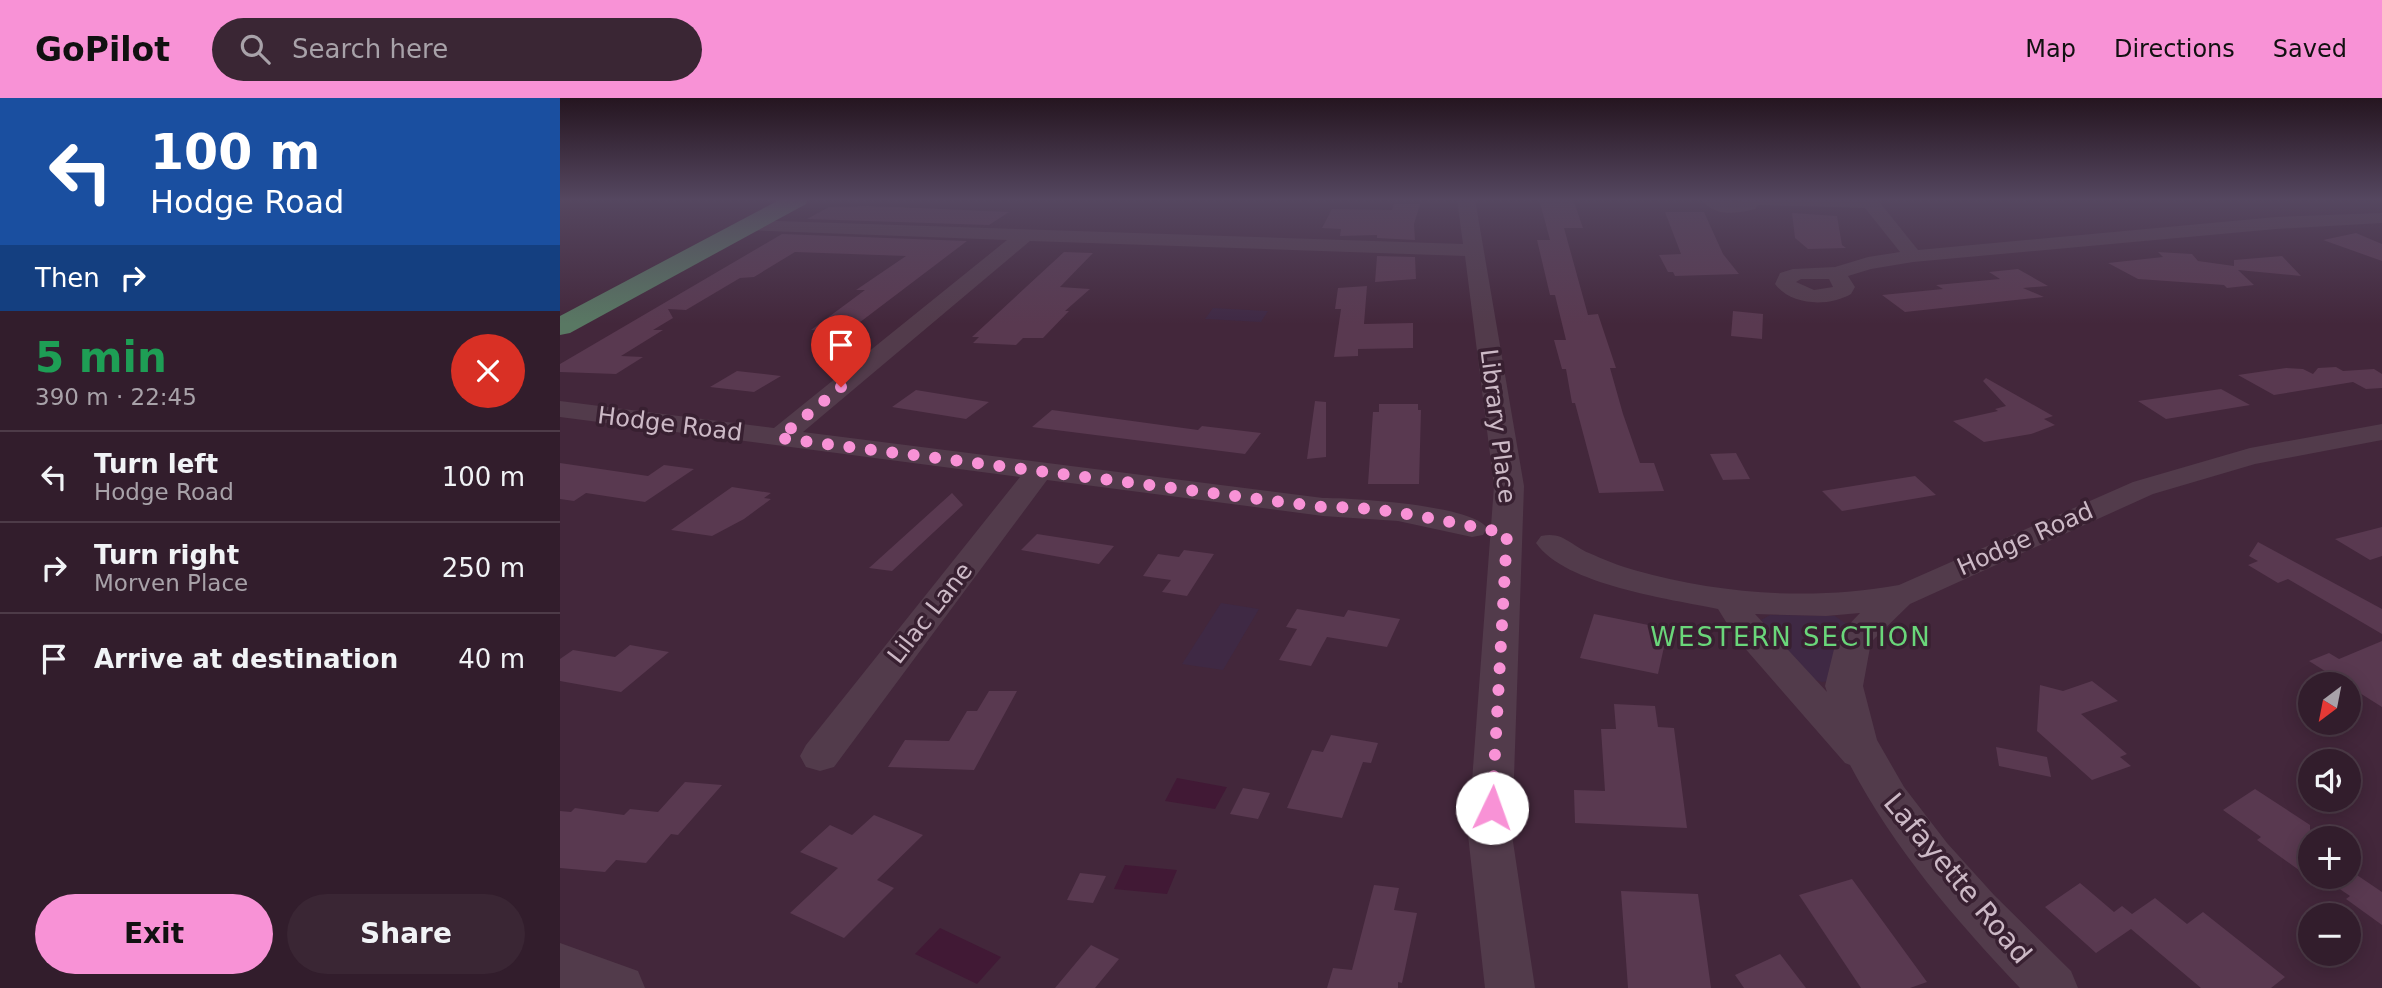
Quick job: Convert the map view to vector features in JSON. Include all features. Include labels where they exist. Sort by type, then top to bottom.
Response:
[{"type":"highway","points":[[560,327],[722,241]]},
{"type":"street","points":[[779,438],[1019,241]]},
{"type":"street","points":[[1170,241],[1474,250]]},
{"type":"street","name":"Library Place","points":[[1472,241],[1509,486],[1490,835],[1510,988]]},
{"type":"street","points":[[1900,241],[1913,256]]},
{"type":"street","points":[[1836,273],[1868,263],[1913,256],[2083,241]]},
{"type":"street","name":"Hodge Road","points":[[560,409],[1322,507],[1345,516],[1507,533],[1552,543],[1574,559],[1626,579],[1734,600],[1778,605],[1826,606],[1907,594],[2091,509],[2143,488],[2250,456],[2382,432]]},
{"type":"street","name":"Lilac Lane","points":[[820,756],[1040,471]]},
{"type":"street","name":"Lafayette Road","points":[[1907,594],[1879,608],[1862,624],[1850,644],[1844,666],[1846,697],[1856,735],[1868,763],[1903,822],[1988,920],[2053,988]]},
{"type":"street","name":"Lafayette Road","points":[[1734,600],[1736,611],[1748,630],[1868,763]]},
{"type":"street","points":[[560,966],[620,988]]},
{"type":"shaded area","points":[[1213,308],[1268,311],[1261,322],[1205,319]]},
{"type":"shaded area","points":[[1221,603],[1259,609],[1223,670],[1182,664]]},
{"type":"shaded area","points":[[1770,615],[1835,616],[1852,628],[1829,681],[1822,682],[1808,677],[1761,620]]},
{"type":"shaded area","points":[[1177,778],[1227,787],[1215,809],[1165,801]]},
{"type":"shaded area","points":[[1125,865],[1177,870],[1167,894],[1114,889]]},
{"type":"shaded area","points":[[940,928],[1001,957],[977,984],[915,954]]},
{"type":"building","points":[[771,241],[967,241],[847,332],[811,330],[865,290],[856,290],[906,256],[795,252],[754,277],[740,278],[686,310],[668,309],[673,318],[653,330],[663,330],[621,356],[643,357],[616,374],[560,372],[560,364]]},
{"type":"building","points":[[1537,241],[1567,241],[1588,315],[1598,314],[1616,368],[1610,368],[1640,463],[1654,463],[1664,491],[1599,493],[1575,403],[1572,403],[1566,369],[1562,369],[1554,340],[1566,340],[1555,295],[1550,295]]},
{"type":"building","points":[[1676,241],[1717,241],[1723,254],[1739,274],[1675,276],[1673,272],[1668,272],[1659,255],[1681,254]]},
{"type":"building","points":[[1798,241],[1841,241],[1846,248],[1808,249]]},
{"type":"building","points":[[2324,241],[2374,241],[2382,244],[2382,261]]},
{"type":"building","points":[[1064,252],[1093,253],[1060,287],[1090,289],[1065,311],[1069,311],[1043,338],[1023,338],[1016,345],[973,343],[979,337],[972,337]]},
{"type":"building","points":[[2158,252],[2192,254],[2198,261],[2234,266],[2234,260],[2282,256],[2301,276],[2238,270],[2254,285],[2227,288],[2224,285],[2138,279],[2108,263],[2163,257]]},
{"type":"building","points":[[1377,256],[1415,257],[1416,279],[1375,282]]},
{"type":"building","points":[[2018,269],[2048,286],[2023,288],[2044,297],[1905,312],[1882,295],[1943,289],[1936,285],[2000,279],[1989,272]]},
{"type":"building","points":[[1367,286],[1364,324],[1413,323],[1413,348],[1358,349],[1358,356],[1334,357],[1341,309],[1335,309],[1338,288]]},
{"type":"building","points":[[1733,311],[1763,314],[1762,339],[1731,336]]},
{"type":"building","points":[[2336,367],[2343,371],[2374,369],[2382,374],[2382,388],[2366,389],[2353,382],[2274,395],[2238,375],[2286,368],[2303,369],[2313,374],[2318,368]]},
{"type":"building","points":[[737,371],[781,376],[754,392],[710,387]]},
{"type":"building","points":[[1986,378],[2053,416],[2044,419],[2055,425],[2031,434],[1984,442],[1953,421],[1998,411],[1995,409],[2006,406],[1983,381]]},
{"type":"building","points":[[2221,389],[2250,405],[2166,419],[2138,401]]},
{"type":"building","points":[[916,390],[989,402],[966,419],[892,407]]},
{"type":"building","points":[[1315,401],[1326,402],[1326,457],[1307,459]]},
{"type":"building","points":[[1379,404],[1418,404],[1418,410],[1421,410],[1419,484],[1368,484],[1373,412],[1379,412]]},
{"type":"building","points":[[1052,410],[1198,430],[1202,426],[1261,433],[1245,454],[1032,427]]},
{"type":"building","points":[[1736,453],[1750,479],[1723,480],[1710,454]]},
{"type":"building","points":[[560,463],[648,476],[664,465],[694,469],[645,502],[586,493],[574,501],[560,499]]},
{"type":"building","points":[[1915,476],[1936,495],[1842,511],[1822,491]]},
{"type":"building","points":[[732,487],[771,493],[764,498],[771,499],[744,519],[712,536],[671,530]]},
{"type":"building","points":[[952,493],[963,505],[892,571],[869,568]]},
{"type":"building","points":[[2382,527],[2382,556],[2370,560],[2335,539]]},
{"type":"building","points":[[1037,534],[1114,546],[1099,564],[1021,550]]},
{"type":"building","points":[[2258,542],[2382,609],[2382,634],[2288,579],[2278,583],[2248,565],[2258,561],[2249,556]]},
{"type":"building","points":[[1184,550],[1214,554],[1187,596],[1162,592],[1171,580],[1143,576],[1158,554],[1179,557]]},
{"type":"building","points":[[1297,609],[1344,617],[1348,610],[1400,619],[1387,647],[1327,637],[1311,666],[1279,660],[1297,629],[1286,627]]},
{"type":"building","points":[[1594,614],[1668,629],[1658,674],[1580,658]]},
{"type":"building","points":[[2382,641],[2382,707],[2361,694],[2361,672],[2326,672],[2309,661],[2329,653],[2339,659]]},
{"type":"building","points":[[630,645],[669,652],[621,692],[560,681],[560,659],[573,650],[615,657]]},
{"type":"building","points":[[2092,681],[2118,701],[2081,714],[2127,754],[2120,757],[2131,766],[2092,780],[2037,731],[2040,685],[2063,691]]},
{"type":"building","points":[[989,691],[1017,691],[974,770],[888,767],[905,740],[949,741],[967,711],[977,711]]},
{"type":"building","points":[[1614,704],[1655,706],[1658,727],[1674,728],[1687,828],[1575,823],[1574,790],[1605,791],[1601,729],[1616,729]]},
{"type":"building","points":[[1331,735],[1378,743],[1371,763],[1363,762],[1342,818],[1287,808],[1312,750],[1323,752]]},
{"type":"building","points":[[1996,747],[2047,757],[2051,777],[1999,766]]},
{"type":"building","points":[[685,782],[722,785],[678,835],[671,834],[646,863],[616,860],[605,872],[560,868],[560,811],[571,812],[575,808],[624,815],[630,809],[658,812]]},
{"type":"building","points":[[1243,788],[1270,793],[1258,819],[1230,814]]},
{"type":"building","points":[[2255,789],[2310,825],[2298,826],[2298,869],[2257,840],[2261,837],[2223,810]]},
{"type":"building","points":[[874,815],[923,835],[877,880],[894,888],[844,938],[790,913],[838,868],[800,852],[830,825],[852,835]]},
{"type":"building","points":[[1080,873],[1106,876],[1093,903],[1067,900]]},
{"type":"building","points":[[2361,878],[2382,892],[2382,925],[2361,910],[2361,903],[2352,903],[2346,899],[2350,896],[2340,889],[2361,889]]},
{"type":"building","points":[[1852,879],[1927,982],[1910,988],[1861,988],[1799,895]]},
{"type":"building","points":[[2080,883],[2114,912],[2122,906],[2132,914],[2155,898],[2187,924],[2203,912],[2285,977],[2271,988],[2201,988],[2131,929],[2096,953],[2045,907]]},
{"type":"building","points":[[1374,885],[1399,888],[1394,910],[1417,913],[1402,983],[1398,982],[1398,988],[1327,988],[1333,968],[1352,970]]},
{"type":"building","points":[[1621,891],[1698,894],[1711,988],[1628,988]]},
{"type":"building","points":[[1091,945],[1119,959],[1095,988],[1055,988]]},
{"type":"building","points":[[1780,954],[1806,988],[1744,988],[1735,975]]},
{"type":"district","name":"WESTERN SECTION","points":[[1791,637]]},
{"type":"route","points":[[841,387],[779,438],[1322,507],[1367,508],[1436,517],[1472,528],[1507,533],[1492,808]]}]
